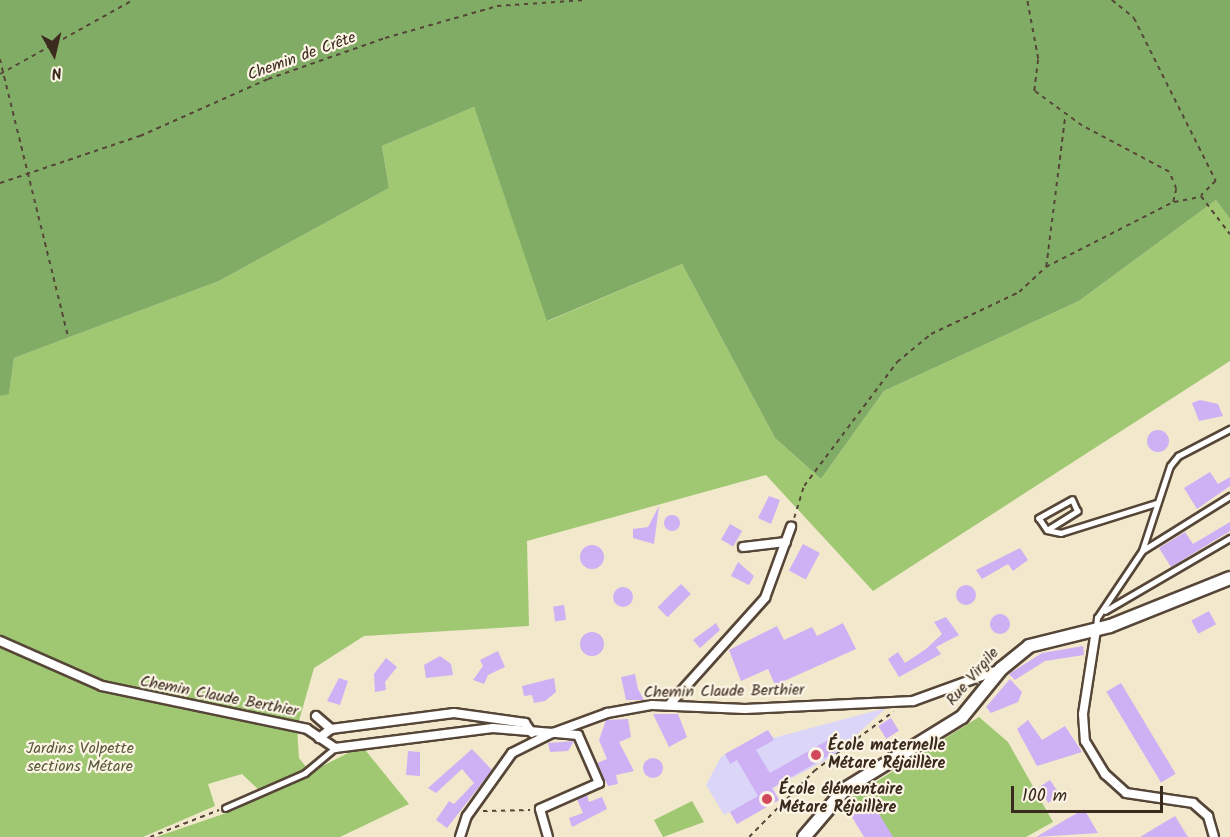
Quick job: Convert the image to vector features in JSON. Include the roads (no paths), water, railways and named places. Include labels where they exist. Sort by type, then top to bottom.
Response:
[{"type":"street","points":[[669,705],[765,598],[791,527]]},
{"type":"street","points":[[743,547],[786,542]]},
{"type":"street","name":"Rue Virgile","points":[[804,837],[864,775],[962,717],[1001,669],[1029,646],[1096,630],[1230,578]]},
{"type":"street","points":[[1096,630],[1083,714],[1085,741],[1105,774],[1126,793],[1192,803],[1208,816],[1214,837]]},
{"type":"street","name":"Chemin Claude Berthier","points":[[0,641],[142,698],[307,729],[335,748],[493,728],[552,733],[607,713],[669,705],[744,709],[913,700],[1001,669]]},
{"type":"street","points":[[319,738],[331,729],[454,713],[525,723],[532,733]]},
{"type":"street","points":[[316,716],[331,729]]},
{"type":"street","points":[[460,837],[467,816],[512,753],[552,733],[578,735],[599,783],[540,809],[548,837]]},
{"type":"lane","points":[[1096,630],[1103,612],[1142,550],[1156,503],[1178,456],[1230,429]]},
{"type":"lane","points":[[1142,550],[1230,496]]},
{"type":"lane","points":[[1047,530],[1077,511],[1072,500],[1039,518],[1047,530],[1060,533],[1156,503]]},
{"type":"lane","points":[[1103,612],[1230,538]]},
{"type":"lane","points":[[225,808],[305,773],[335,748]]},
{"type":"place","name":"École maternelle Métare Réjaillère","points":[[816,755]]},
{"type":"place","name":"École élémentaire Métare Réjaillère","points":[[767,799]]},
{"type":"park label","name":"Jardins Volpette sections Métare","points":[[80,758]]}]
